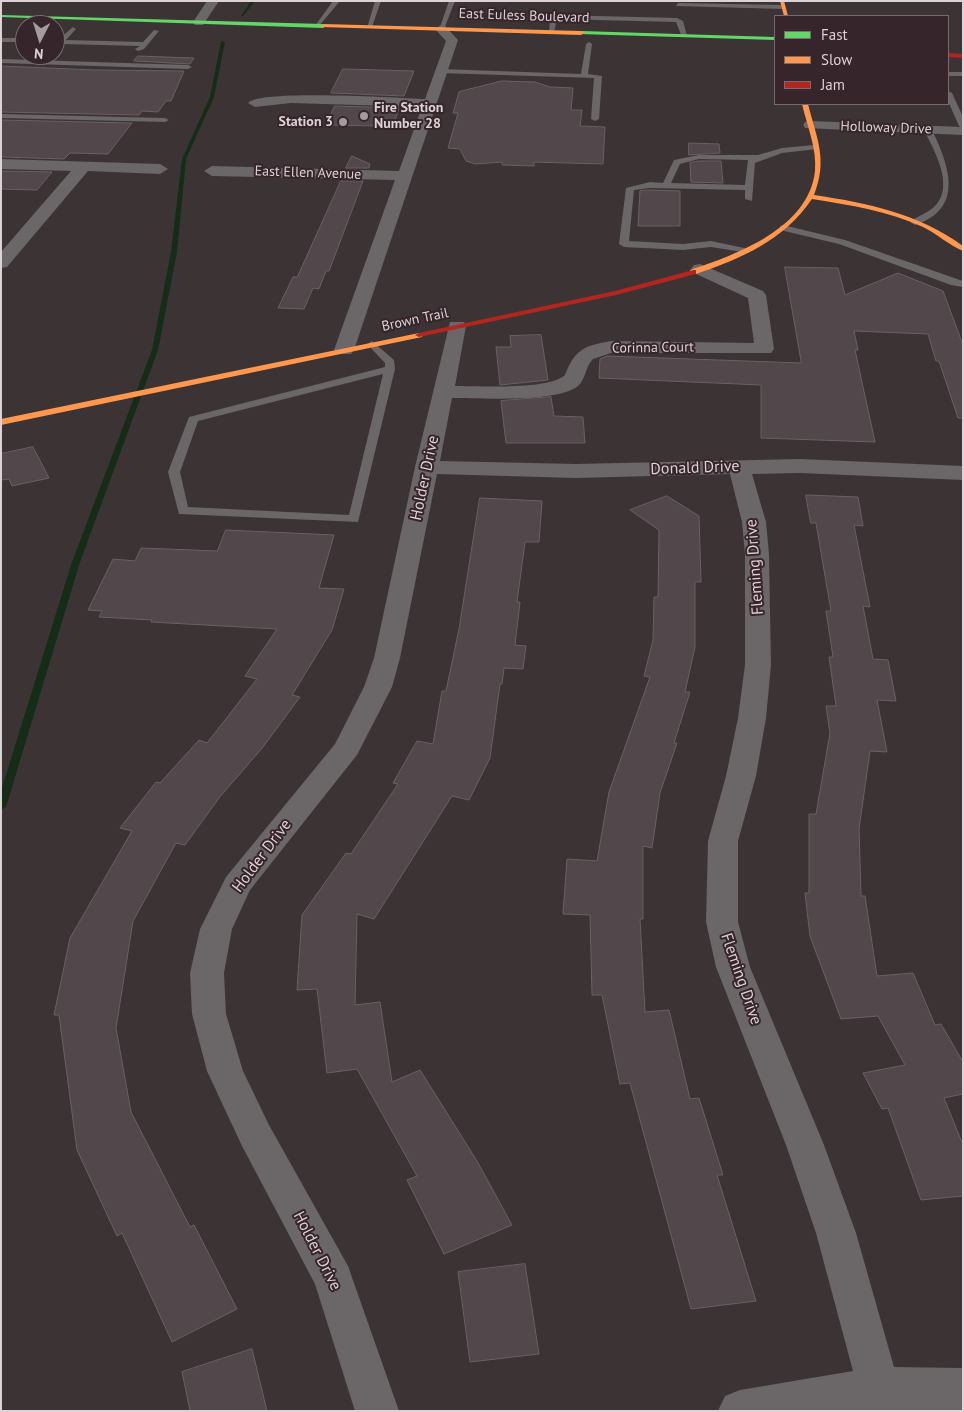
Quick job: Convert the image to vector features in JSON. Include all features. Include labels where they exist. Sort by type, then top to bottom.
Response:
[{"type":"main road","name":"East Euless Boulevard","points":[[1,16],[369,27],[589,44],[774,50]]},
{"type":"main road","points":[[1,27],[15,28]]},
{"type":"main road","name":"East Euless Boulevard","points":[[65,29],[446,34],[551,32],[774,39]]},
{"type":"main road","points":[[949,44],[963,44]]},
{"type":"main road","points":[[949,55],[963,56]]},
{"type":"main road","points":[[805,105],[818,166],[817,181],[812,197],[874,208],[915,222],[953,239],[963,249]]},
{"type":"main road","name":"Brown Trail","points":[[1,422],[156,391],[656,284],[746,251],[783,228],[801,212],[812,197]]},
{"type":"street","points":[[199,22],[212,1]]},
{"type":"street","points":[[344,350],[440,72],[446,34]]},
{"type":"street","points":[[255,103],[291,99],[429,103]]},
{"type":"street","name":"Holloway Drive","points":[[810,125],[928,130],[962,124]]},
{"type":"street","points":[[1,164],[160,169]]},
{"type":"street","points":[[1,263],[83,167]]},
{"type":"street","name":"East Ellen Avenue","points":[[212,171],[404,176]]},
{"type":"street","name":"Corinna Court","points":[[443,392],[545,389],[563,386],[574,379],[582,359],[593,351],[611,347],[764,349],[757,295],[700,269]]},
{"type":"street","name":"Holder Drive","points":[[377,1411],[334,1279],[255,1135],[225,1071],[209,1014],[207,973],[216,929],[237,885],[346,748],[378,687],[387,658],[426,467],[458,326]]},
{"type":"street","points":[[350,331],[372,344]]},
{"type":"street","name":"Donald Drive","points":[[426,467],[576,471],[800,466],[963,473]]},
{"type":"street","name":"Fleming Drive","points":[[739,467],[754,522],[757,554],[758,665],[752,718],[741,776],[723,841],[722,922],[733,967],[805,1145],[836,1233],[879,1388]]},
{"type":"street","points":[[740,1411],[879,1388],[963,1389]]},
{"type":"lane","points":[[317,25],[337,1]]},
{"type":"lane","points":[[369,27],[378,1]]},
{"type":"lane","points":[[446,34],[452,1]]},
{"type":"lane","points":[[684,36],[678,3],[784,8]]},
{"type":"lane","points":[[551,32],[555,17],[680,21]]},
{"type":"lane","points":[[65,36],[74,29]]},
{"type":"lane","points":[[108,65],[122,54],[142,48],[156,31]]},
{"type":"lane","points":[[1,40],[15,40]]},
{"type":"lane","points":[[65,43],[145,44]]},
{"type":"lane","points":[[584,76],[589,44]]},
{"type":"lane","points":[[1,48],[15,49]]},
{"type":"lane","points":[[1,61],[188,67]]},
{"type":"lane","points":[[440,72],[598,76],[595,119]]},
{"type":"lane","points":[[949,74],[963,74]]},
{"type":"lane","points":[[949,95],[962,124]]},
{"type":"lane","points":[[953,105],[963,106]]},
{"type":"lane","points":[[1,116],[165,120]]},
{"type":"lane","points":[[915,222],[939,208],[944,201],[948,188],[945,170],[928,130]]},
{"type":"lane","points":[[750,199],[751,162],[768,153],[791,148],[814,147]]},
{"type":"lane","points":[[666,185],[677,162],[699,156],[759,158]]},
{"type":"lane","points":[[746,251],[711,244],[683,247],[624,244],[630,188],[666,185],[750,188]]},
{"type":"lane","points":[[783,228],[842,242],[954,283],[963,284]]},
{"type":"lane","points":[[372,344],[390,362],[390,369],[354,519],[183,511],[174,472],[193,419],[390,369]]},
{"type":"building","points":[[138,56],[194,58],[190,64],[134,61]]},
{"type":"building","points":[[1,66],[184,71],[171,101],[166,101],[158,112],[142,111],[139,115],[1,112]]},
{"type":"building","points":[[343,69],[414,71],[404,96],[331,93]]},
{"type":"building","points":[[502,81],[535,82],[550,87],[573,88],[571,110],[582,110],[580,126],[605,127],[603,164],[534,162],[534,166],[502,165],[502,162],[475,164],[466,161],[460,149],[448,148],[458,113],[453,113],[459,92]]},
{"type":"building","name":"Fire Station Number 28","points":[[335,106],[399,108],[395,120],[382,119],[379,126],[326,125]]},
{"type":"building","points":[[1,120],[132,123],[108,154],[70,153],[64,159],[1,157]]},
{"type":"building","points":[[689,143],[719,144],[720,153],[689,155]]},
{"type":"building","points":[[352,156],[370,164],[369,168],[346,168]]},
{"type":"building","points":[[721,161],[723,183],[691,182],[690,163]]},
{"type":"building","points":[[1,171],[52,172],[37,190],[1,189]]},
{"type":"building","points":[[341,181],[363,181],[329,271],[326,271],[319,289],[313,288],[304,309],[278,308],[293,277],[297,277]]},
{"type":"building","points":[[640,191],[680,191],[680,226],[638,226]]},
{"type":"building","points":[[785,267],[838,268],[845,295],[898,273],[943,291],[963,345],[963,418],[958,418],[939,361],[936,361],[928,334],[854,331],[858,350],[855,350],[875,442],[761,438],[761,385],[599,378],[600,359],[607,356],[801,363]]},
{"type":"building","points":[[541,335],[548,380],[500,385],[496,347],[511,347],[510,336]]},
{"type":"building","points":[[551,397],[554,416],[583,417],[585,443],[506,443],[501,401]]},
{"type":"building","points":[[33,447],[49,478],[12,486],[9,479],[1,480],[1,454]]},
{"type":"building","points":[[806,495],[858,497],[863,526],[854,525],[870,607],[863,606],[873,659],[888,660],[896,701],[877,700],[887,752],[870,751],[859,829],[861,896],[865,896],[877,976],[913,973],[935,1025],[941,1024],[963,1062],[963,1094],[944,1098],[963,1145],[963,1196],[921,1200],[888,1108],[882,1109],[863,1073],[905,1065],[878,1016],[841,1019],[810,936],[805,893],[809,893],[809,814],[816,814],[830,733],[826,706],[836,706],[829,657],[833,657],[826,611],[831,611],[816,523],[811,523]]},
{"type":"building","points":[[667,496],[699,516],[701,582],[695,582],[695,647],[685,692],[690,692],[674,743],[677,743],[660,793],[652,848],[643,846],[643,919],[640,919],[645,1012],[669,1010],[690,1099],[699,1098],[723,1175],[717,1175],[756,1301],[691,1309],[630,1083],[620,1084],[602,995],[592,995],[590,915],[563,914],[567,859],[597,861],[609,792],[650,677],[644,676],[653,640],[654,597],[658,597],[659,530],[630,510]]},
{"type":"building","points":[[480,498],[542,501],[539,542],[525,542],[517,602],[520,602],[515,645],[526,646],[523,669],[504,668],[490,758],[469,800],[452,796],[374,919],[357,914],[355,1005],[380,1002],[392,1082],[420,1070],[477,1161],[512,1225],[444,1254],[407,1180],[417,1176],[357,1069],[327,1073],[317,989],[297,990],[302,915],[346,853],[351,854],[398,784],[393,783],[417,741],[433,744],[442,691],[446,691],[459,629]]},
{"type":"building","points":[[226,530],[334,535],[319,588],[344,589],[332,630],[292,695],[300,697],[263,747],[219,798],[185,845],[176,843],[133,921],[116,1028],[131,1112],[190,1227],[194,1225],[237,1309],[172,1342],[122,1233],[117,1236],[77,1150],[59,1015],[54,1015],[70,938],[132,831],[120,828],[156,782],[160,783],[199,740],[207,743],[257,679],[245,676],[277,629],[99,617],[102,611],[88,610],[113,559],[135,561],[141,548],[217,551]]},
{"type":"building","points":[[525,1264],[539,1354],[470,1362],[458,1272]]},
{"type":"building","points":[[252,1349],[267,1411],[190,1411],[182,1372]]},
{"type":"waterway","points":[[242,15],[253,1]]},
{"type":"waterway","points":[[1,807],[76,562],[155,350],[174,252],[184,159],[212,97],[223,42]]},
{"type":"traffic: fast","points":[[1,16],[323,26]]},
{"type":"traffic: fast","points":[[581,33],[774,39]]},
{"type":"traffic: slow","points":[[782,1],[786,15]]},
{"type":"traffic: slow","points":[[323,26],[581,33]]},
{"type":"traffic: slow","points":[[693,272],[749,250],[767,239],[799,213],[810,197],[817,179],[818,160],[805,105]]},
{"type":"traffic: slow","points":[[811,197],[871,207],[910,219],[946,237],[963,249]]},
{"type":"traffic: slow","points":[[1,422],[419,335]]},
{"type":"traffic: jam","points":[[949,55],[963,56]]},
{"type":"traffic: jam","points":[[419,335],[616,293],[693,272]]},
{"type":"place","name":"Fire Station Number 28","points":[[364,116]]},
{"type":"place","name":"Station 3","points":[[343,122]]}]
